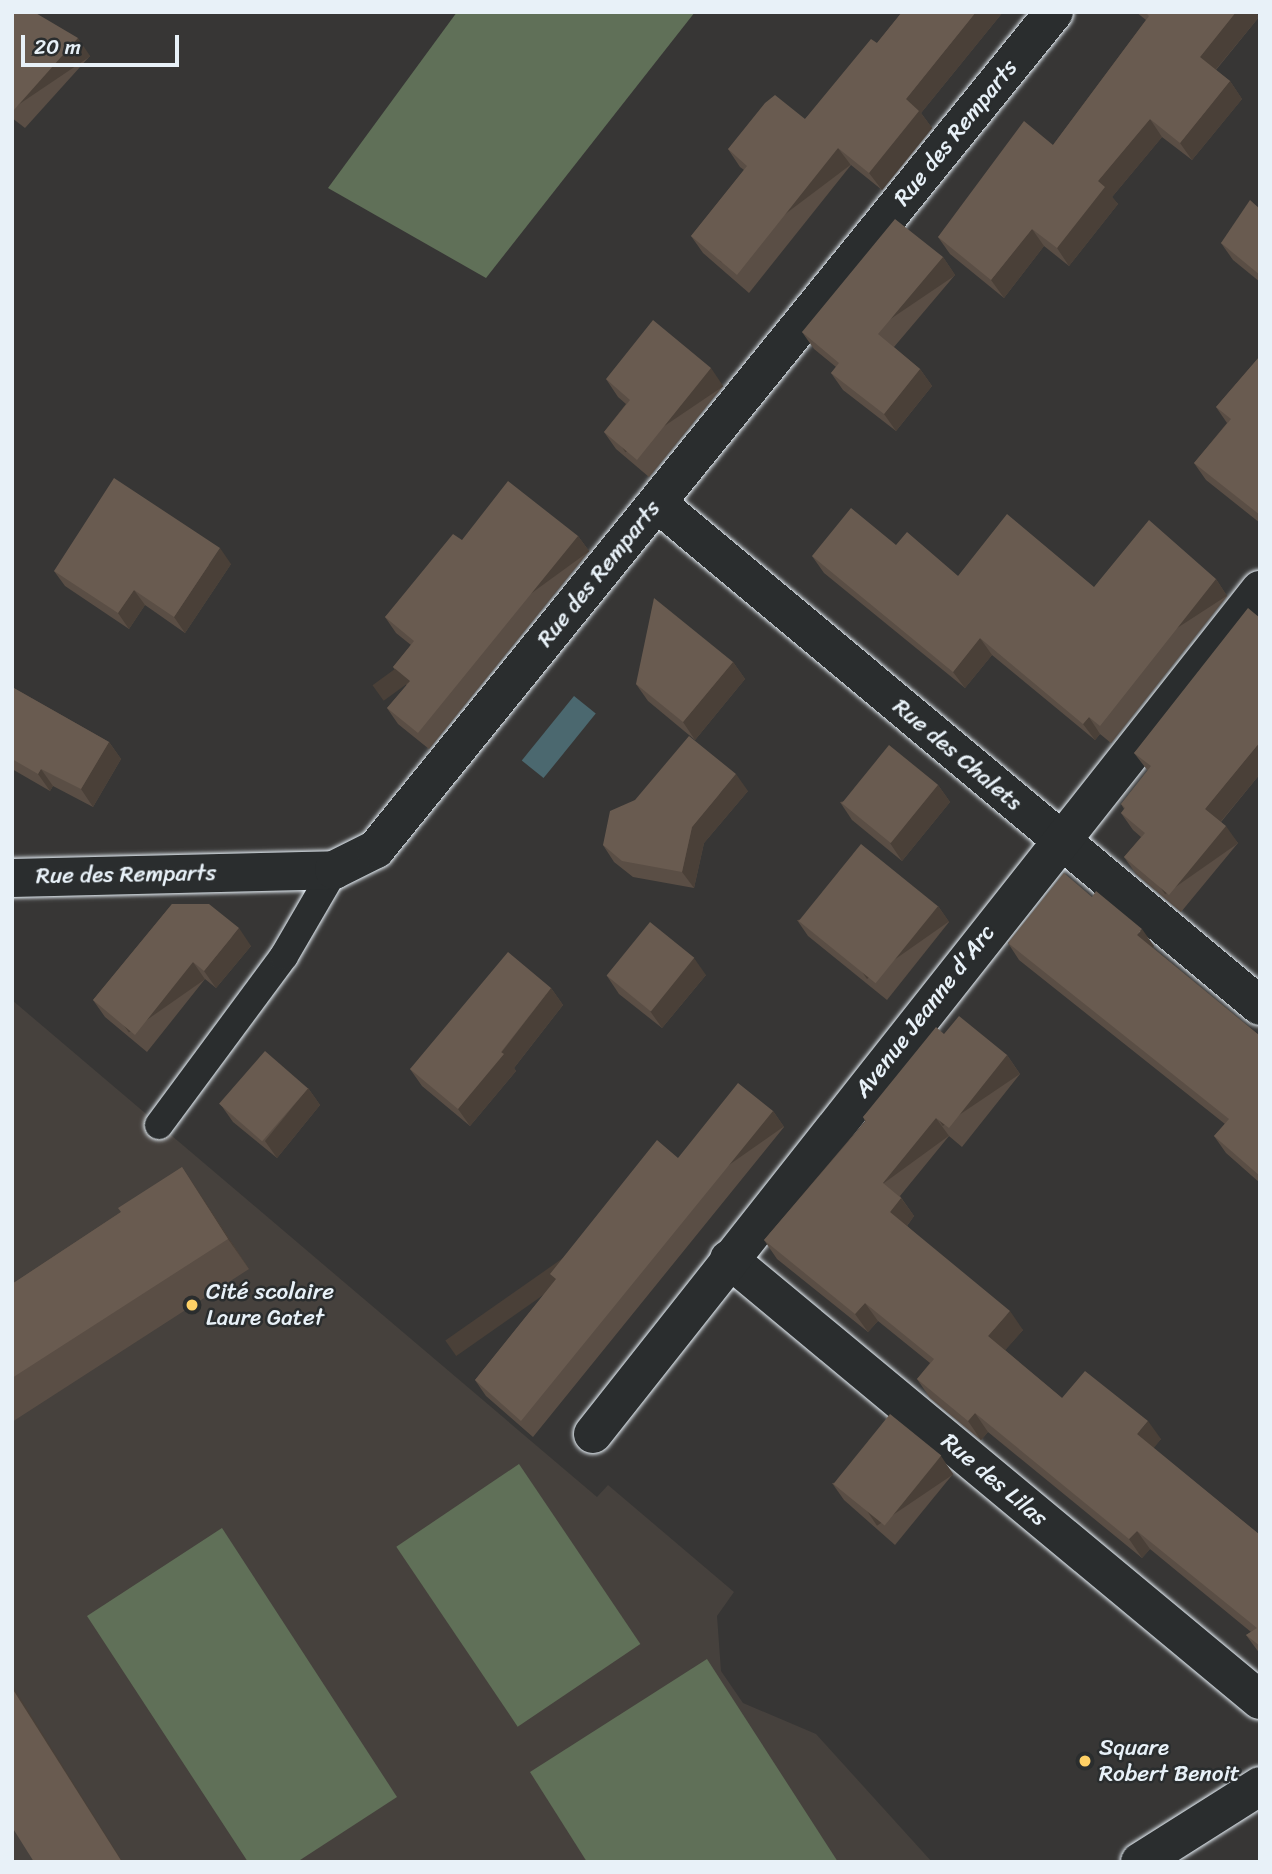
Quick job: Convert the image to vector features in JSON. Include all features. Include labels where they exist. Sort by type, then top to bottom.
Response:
[{"type":"street","name":"Rue des Remparts","points":[[12,878],[334,870],[376,849],[1054,12]]},
{"type":"street","name":"Rue des Chalets","points":[[657,503],[1260,1006]]},
{"type":"street","name":"Avenue Jeanne d'Arc","points":[[593,1434],[1059,839],[1260,590]]},
{"type":"street","name":"Rue des Lilas","points":[[729,1259],[1260,1700]]},
{"type":"street","points":[[1140,1862],[1260,1786]]},
{"type":"lane","points":[[159,1125],[284,956],[334,870]]},
{"type":"shaded area","name":"Cité scolaire Laure Gatet","points":[[12,1000],[597,1497],[608,1485],[734,1592],[717,1616],[721,1671],[743,1703],[816,1734],[932,1862],[12,1862]]},
{"type":"green space","points":[[457,12],[695,12],[486,278],[328,188]]},
{"type":"green space","points":[[519,1464],[640,1644],[518,1727],[396,1547]]},
{"type":"green space","points":[[222,1528],[397,1797],[297,1862],[248,1862],[87,1616]]},
{"type":"green space","points":[[707,1659],[838,1862],[587,1862],[530,1772]]},
{"type":"water","points":[[574,696],[596,714],[544,778],[522,761]]},
{"type":"building","points":[[12,12],[34,12],[78,38],[13,111]]},
{"type":"building","points":[[902,12],[976,12],[906,99],[919,111],[869,173],[838,148],[737,275],[691,236],[747,166],[728,149],[765,103],[775,95],[805,119],[871,39],[877,43]]},
{"type":"building","points":[[1145,12],[1236,12],[1200,57],[1230,81],[1180,143],[1150,119],[1098,181],[1105,187],[1057,248],[1032,229],[991,280],[938,237],[1024,121],[1053,145],[1149,16]]},
{"type":"building","points":[[1250,200],[1260,209],[1260,275],[1221,243]]},
{"type":"building","points":[[895,219],[943,257],[878,334],[920,369],[884,414],[831,373],[839,363],[802,332]]},
{"type":"building","points":[[653,320],[711,368],[637,460],[604,432],[630,400],[606,379]]},
{"type":"building","points":[[1260,356],[1260,515],[1194,463],[1231,419],[1216,407]]},
{"type":"building","points":[[114,478],[220,548],[174,617],[134,590],[118,613],[54,571]]},
{"type":"building","points":[[508,481],[578,536],[418,733],[387,708],[410,681],[393,667],[414,641],[385,617],[453,534],[462,540]]},
{"type":"building","points":[[851,508],[896,545],[907,532],[958,576],[1007,514],[1094,587],[1149,520],[1216,579],[1100,726],[1089,717],[1083,724],[980,638],[953,672],[812,556]]},
{"type":"building","points":[[654,598],[733,662],[683,722],[636,684]]},
{"type":"building","points":[[1248,608],[1260,618],[1260,742],[1205,809],[1226,826],[1169,895],[1124,857],[1145,833],[1121,813],[1125,808],[1121,804],[1151,766],[1134,753]]},
{"type":"building","points":[[12,687],[109,742],[81,789],[41,769],[38,774],[12,759]]},
{"type":"building","points":[[689,736],[736,774],[692,827],[682,872],[622,861],[603,845],[610,811],[635,800]]},
{"type":"building","points":[[889,745],[938,785],[891,843],[842,803]]},
{"type":"building","points":[[861,844],[938,906],[876,983],[799,921]]},
{"type":"building","points":[[1064,873],[1092,897],[1096,891],[1142,929],[1137,935],[1260,1036],[1260,1176],[1214,1136],[1229,1119],[1008,943]]},
{"type":"building","points":[[172,904],[209,904],[239,928],[204,971],[193,962],[135,1035],[93,1000]]},
{"type":"building","points":[[650,922],[694,958],[651,1011],[607,976]]},
{"type":"building","points":[[508,952],[551,988],[501,1052],[504,1054],[458,1109],[410,1069]]},
{"type":"building","points":[[959,1016],[1007,1055],[949,1128],[936,1118],[883,1183],[901,1198],[890,1212],[1010,1311],[988,1336],[1062,1398],[1085,1371],[1148,1421],[1137,1434],[1260,1535],[1260,1646],[1246,1635],[1257,1628],[1137,1531],[1129,1539],[975,1413],[968,1421],[917,1379],[934,1359],[865,1303],[855,1314],[764,1240],[866,1121],[863,1117],[936,1027],[944,1034]]},
{"type":"building","points":[[265,1051],[308,1088],[262,1141],[219,1104]]},
{"type":"building","points":[[738,1083],[773,1111],[521,1421],[475,1380],[556,1279],[550,1274],[657,1140],[678,1158]]},
{"type":"building","points":[[182,1167],[228,1239],[12,1378],[12,1284],[121,1212],[118,1208]]},
{"type":"building","points":[[890,1414],[941,1456],[885,1525],[833,1484]]},
{"type":"building","points":[[12,1688],[122,1862],[34,1862],[12,1827]]},
{"type":"place","name":"Cité scolaire Laure Gatet","points":[[192,1305]]},
{"type":"place","name":"Square Robert Benoit","points":[[1085,1761]]}]
